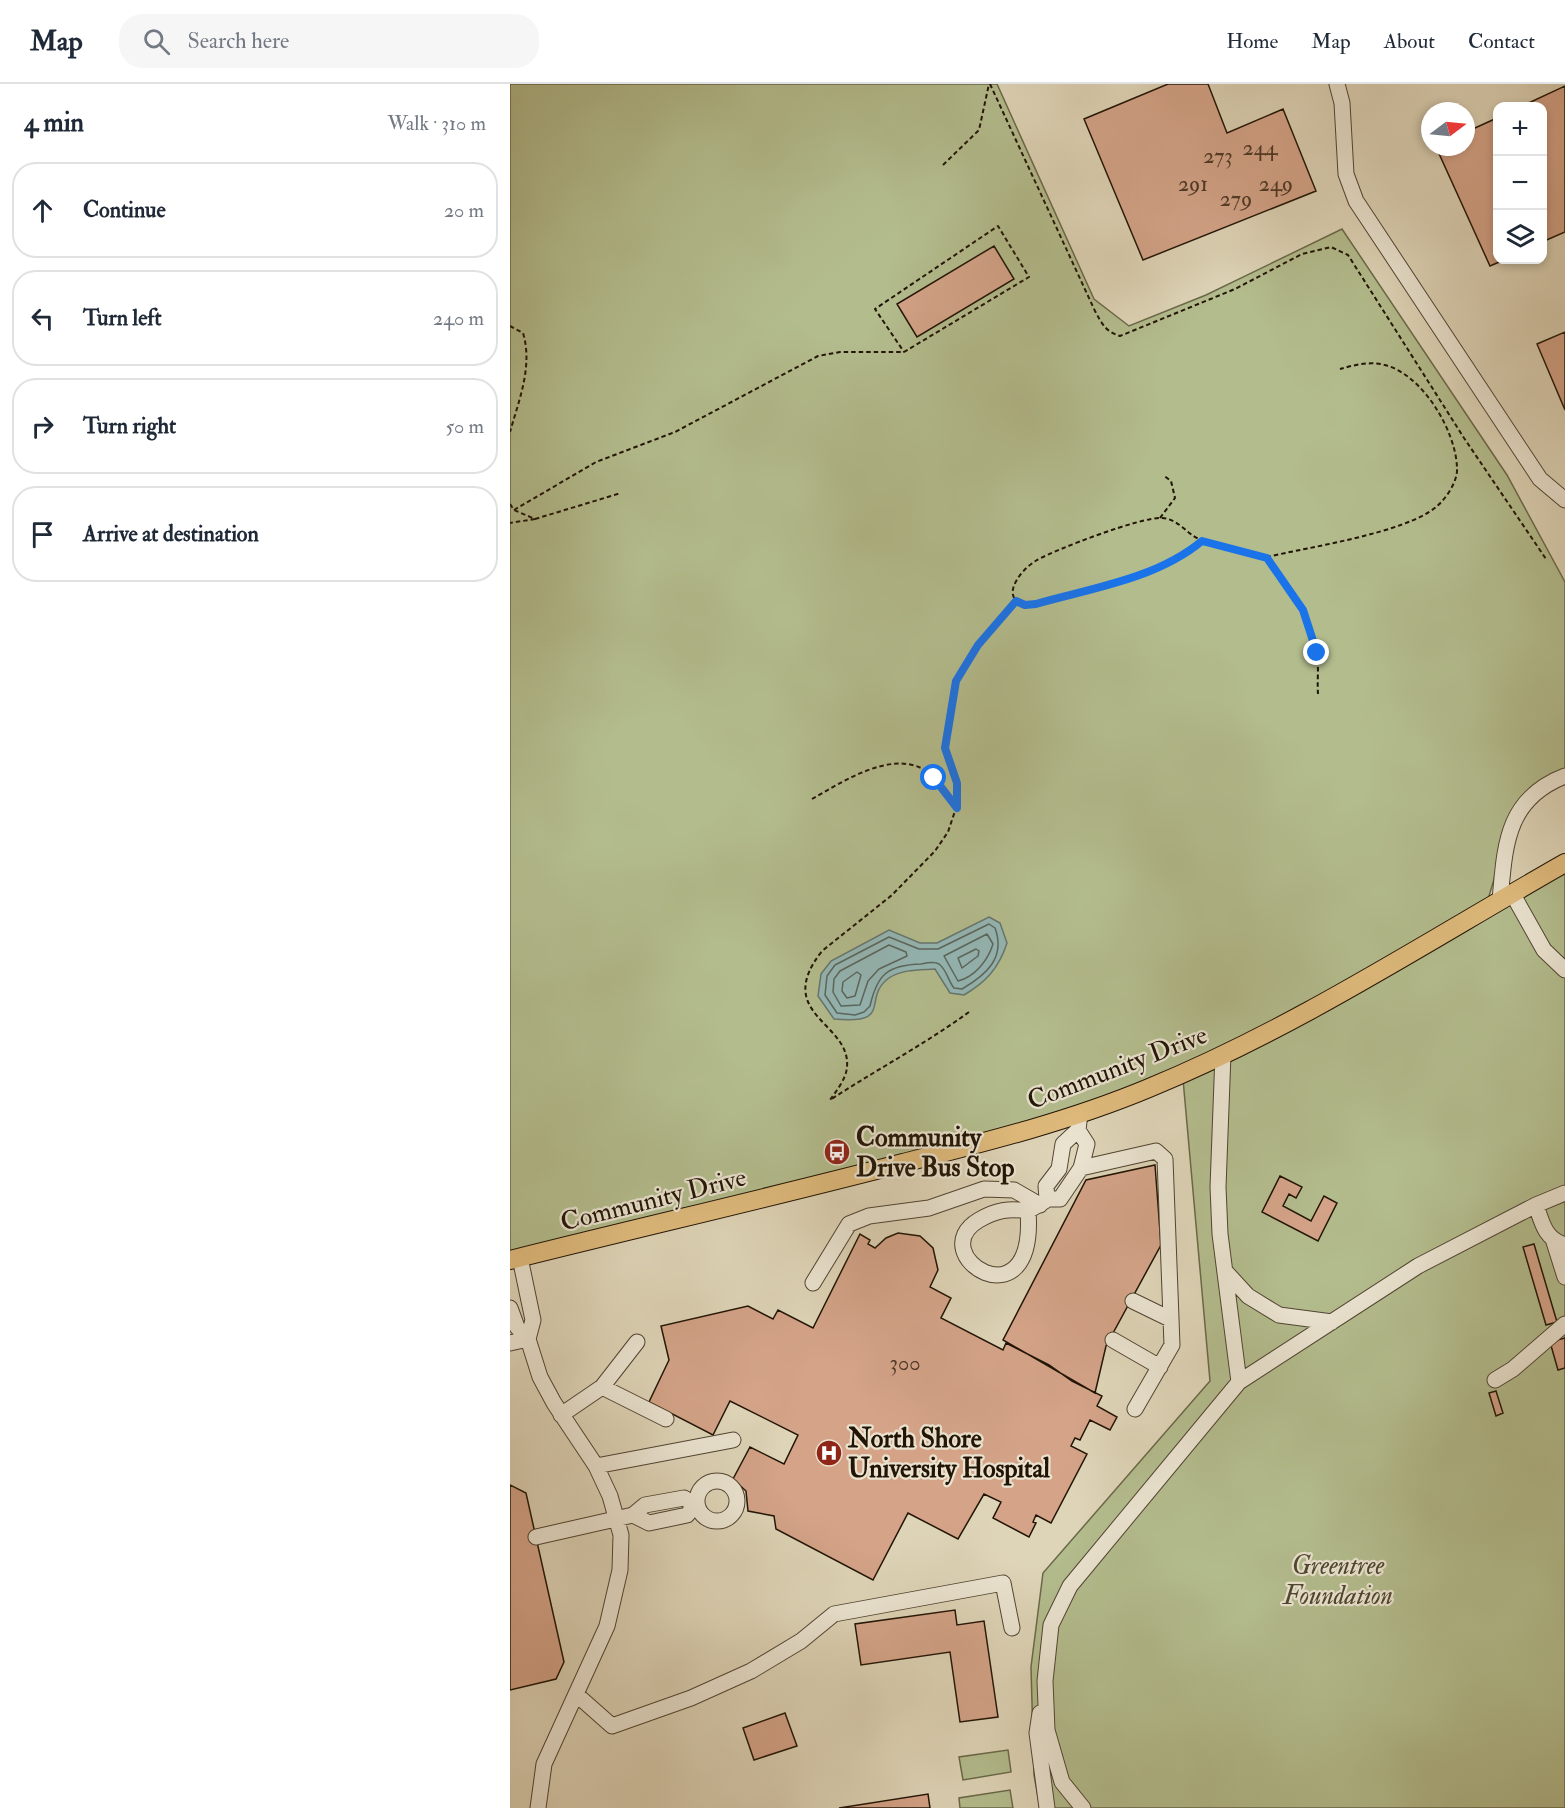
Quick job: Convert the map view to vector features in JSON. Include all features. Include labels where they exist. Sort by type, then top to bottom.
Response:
[{"type":"main road","name":"Community Drive","points":[[515,1259],[995,1139],[1079,1122],[1326,1002],[1565,862]]},
{"type":"street","points":[[1337,84],[1342,103],[1346,174],[1356,201],[1540,479],[1565,500]]},
{"type":"street","points":[[1565,776],[1531,794],[1519,808],[1504,854],[1506,897],[1544,950],[1565,970]]},
{"type":"street","points":[[1223,1054],[1218,1187],[1225,1271],[1239,1382]]},
{"type":"street","points":[[1079,1122],[1063,1144],[1059,1169],[1046,1186],[1038,1205],[1029,1227],[1016,1269],[1002,1276],[987,1275],[968,1260],[962,1248],[966,1233],[975,1223],[1008,1208],[1038,1205],[1060,1198],[1081,1168],[1087,1144],[1079,1122]]},
{"type":"street","points":[[1081,1168],[1156,1151],[1165,1159],[1172,1346],[1135,1409]]},
{"type":"street","points":[[813,1283],[849,1224],[869,1216],[929,1208],[984,1189],[1014,1190],[1038,1205]]},
{"type":"street","points":[[1047,1808],[1037,1733],[1051,1625],[1070,1586],[1239,1382],[1418,1266],[1536,1205],[1565,1193]]},
{"type":"street","points":[[1536,1205],[1544,1230],[1559,1243],[1565,1276]]},
{"type":"street","points":[[515,1259],[533,1320],[528,1339]]},
{"type":"street","points":[[1225,1271],[1248,1296],[1279,1315],[1332,1322]]},
{"type":"street","points":[[1133,1301],[1170,1319]]},
{"type":"street","points":[[510,1308],[517,1327],[528,1339],[540,1377],[561,1415],[596,1466],[626,1517],[620,1570],[610,1615],[600,1646],[544,1764],[538,1808]]},
{"type":"street","points":[[1496,1380],[1513,1369],[1565,1324]]},
{"type":"street","points":[[510,1343],[528,1339]]},
{"type":"street","points":[[1113,1340],[1160,1366]]},
{"type":"street","points":[[561,1415],[602,1387],[638,1342]]},
{"type":"street","points":[[602,1387],[666,1419]]},
{"type":"street","points":[[596,1466],[733,1440]]},
{"type":"street","points":[[536,1537],[626,1517],[649,1523],[687,1515],[695,1504]]},
{"type":"street","points":[[577,1695],[612,1726],[692,1698],[751,1671],[801,1641],[834,1614],[1003,1583],[1012,1628]]},
{"type":"street","points":[[1045,1681],[1047,1730],[1062,1782],[1083,1808]]},
{"type":"path","points":[[943,165],[979,130],[989,84]]},
{"type":"path","points":[[989,84],[1103,326],[1120,336],[1235,288],[1302,254],[1331,247],[1348,255],[1452,418],[1546,559]]},
{"type":"path","points":[[514,510],[596,462],[675,432],[818,356],[840,352],[904,352],[1029,277],[998,226],[874,309],[904,352]]},
{"type":"path","points":[[510,326],[523,333],[526,344],[525,376],[510,432]]},
{"type":"path","points":[[1016,601],[1012,584],[1018,575],[1035,561],[1093,537],[1160,518],[1174,521],[1202,541],[1267,558],[1416,521],[1438,506],[1450,491],[1458,471],[1453,442],[1431,400],[1414,382],[1386,365],[1360,363],[1340,369]]},
{"type":"path","points":[[1443,423],[1452,418]]},
{"type":"path","points":[[1160,518],[1175,498],[1171,481],[1163,475]]},
{"type":"path","points":[[510,523],[535,519],[621,493]]},
{"type":"path","points":[[510,504],[514,510],[535,519]]},
{"type":"path","points":[[1016,601],[1025,605],[1036,604],[1110,584],[1172,561],[1202,541]]},
{"type":"path","points":[[1267,558],[1303,610],[1317,653],[1318,694]]},
{"type":"path","points":[[969,1012],[939,1034],[887,1063],[830,1100],[845,1076],[848,1065],[841,1043],[811,1008],[806,988],[813,962],[822,951],[892,895],[935,851],[948,832],[957,808],[957,783],[945,748],[956,681],[978,645],[1016,601]]},
{"type":"path","points":[[812,799],[850,778],[884,766],[907,763],[925,770],[957,808]]},
{"type":"green space","name":"Greentree Foundation","points":[[510,84],[997,84],[1094,299],[1129,326],[1206,295],[1342,229],[1507,475],[1565,582],[1565,774],[1510,826],[1486,906],[1565,859],[1565,1808],[1040,1808],[1034,1775],[1031,1667],[1043,1573],[1210,1381],[1182,1068],[1071,1113],[510,1260]]},
{"type":"green space","points":[[1008,1750],[1011,1772],[963,1780],[959,1757]]},
{"type":"green space","points":[[1010,1790],[1013,1808],[960,1808],[959,1798]]},
{"type":"water","points":[[989,917],[1000,923],[1007,943],[1000,960],[991,973],[964,995],[950,993],[935,969],[905,971],[889,978],[877,994],[871,1014],[864,1018],[834,1019],[818,996],[821,974],[831,961],[889,930],[920,943],[937,943]]},
{"type":"building","points":[[1168,84],[1208,84],[1227,133],[1283,109],[1316,191],[1143,260],[1084,119]]},
{"type":"building","points":[[1565,86],[1565,232],[1547,240],[1547,102],[1531,102]]},
{"type":"building","points":[[1493,120],[1495,264],[1490,266],[1440,156],[1475,156],[1475,128]]},
{"type":"building","points":[[994,246],[1014,279],[917,337],[897,304]]},
{"type":"building","points":[[1565,332],[1565,410],[1537,344]]},
{"type":"building","points":[[1155,1165],[1161,1245],[1106,1346],[1095,1393],[1003,1340],[1086,1180]]},
{"type":"building","points":[[1280,1176],[1302,1187],[1296,1198],[1289,1194],[1283,1206],[1311,1221],[1324,1196],[1337,1203],[1318,1241],[1262,1212]]},
{"type":"building","points":[[898,1233],[920,1236],[933,1248],[938,1270],[930,1287],[951,1298],[941,1318],[1003,1350],[1006,1343],[1049,1365],[1072,1381],[1102,1396],[1097,1406],[1117,1417],[1110,1430],[1090,1420],[1080,1440],[1075,1438],[1071,1446],[1087,1454],[1051,1523],[1036,1515],[1033,1522],[1036,1523],[1029,1537],[993,1518],[1001,1502],[984,1494],[958,1539],[908,1513],[873,1580],[776,1529],[774,1516],[748,1511],[746,1491],[733,1479],[750,1447],[784,1464],[798,1435],[730,1401],[713,1435],[649,1402],[669,1360],[661,1326],[748,1306],[773,1319],[778,1310],[813,1328],[860,1234],[870,1240],[868,1244],[875,1248],[886,1238]]},
{"type":"building","points":[[1534,1244],[1557,1322],[1546,1325],[1523,1247]]},
{"type":"building","points":[[1565,1338],[1565,1368],[1558,1370],[1550,1342]]},
{"type":"building","points":[[1496,1391],[1503,1413],[1496,1416],[1489,1393]]},
{"type":"building","points":[[510,1485],[526,1493],[564,1662],[556,1679],[510,1690]]},
{"type":"building","points":[[955,1610],[957,1625],[984,1621],[998,1717],[960,1722],[950,1652],[861,1665],[855,1624]]},
{"type":"building","points":[[785,1713],[797,1746],[754,1760],[743,1728]]},
{"type":"building","points":[[928,1794],[930,1808],[839,1808]]},
{"type":"place","name":"Community Drive Bus Stop","points":[[837,1152]]},
{"type":"place","name":"North Shore University Hospital","points":[[829,1453]]},
{"type":"route","points":[[934,778],[957,808],[957,783],[945,748],[956,681],[978,645],[1016,601],[1025,605],[1036,604],[1110,584],[1172,561],[1188,553],[1202,541],[1267,558],[1303,610],[1317,653]]}]
